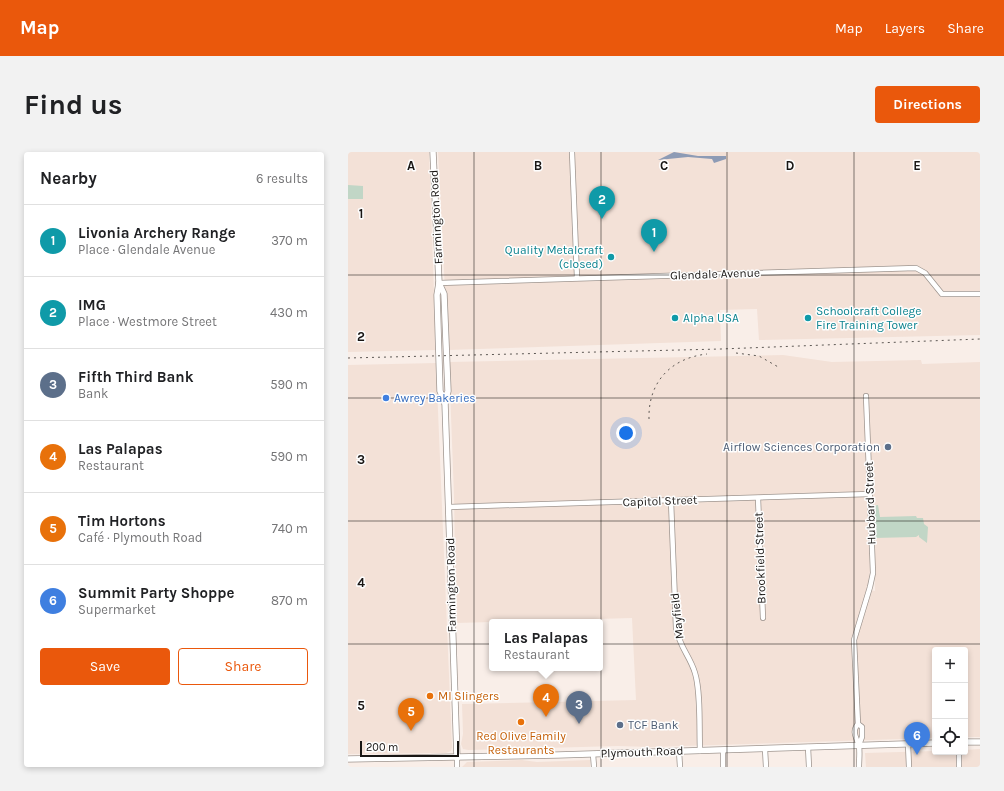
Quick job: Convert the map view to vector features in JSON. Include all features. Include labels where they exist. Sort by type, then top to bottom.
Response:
[{"type":"main road","name":"Farmington Road","points":[[433,152],[439,283],[444,294],[448,391],[444,403],[450,507],[457,758]]},
{"type":"main road","points":[[968,742],[980,742]]},
{"type":"main road","name":"Plymouth Road","points":[[348,759],[457,758],[932,743]]},
{"type":"street","points":[[572,152],[577,278]]},
{"type":"street","name":"Glendale Avenue","points":[[439,283],[916,268],[925,273],[942,294],[980,294]]},
{"type":"street","name":"Hubbard Street","points":[[858,746],[862,737],[862,727],[858,724],[854,640],[870,587],[872,572],[866,396]]},
{"type":"street","name":"Capitol Street","points":[[450,507],[870,494]]},
{"type":"street","name":"Brookfield Street","points":[[758,498],[763,618]]},
{"type":"street","name":"Mayfield","points":[[671,501],[676,628],[681,647],[692,664],[696,678],[700,751]]},
{"type":"street","points":[[908,744],[909,767]]},
{"type":"street","points":[[858,746],[859,767]]},
{"type":"street","points":[[808,747],[809,767]]},
{"type":"street","points":[[765,749],[766,767]]},
{"type":"street","points":[[723,750],[723,767]]},
{"type":"street","points":[[679,751],[680,767]]},
{"type":"street","points":[[593,754],[594,767]]},
{"type":"street","points":[[959,755],[959,767]]},
{"type":"street","name":"Farmington Road","points":[[457,758],[457,767]]},
{"type":"shaded area","points":[[348,152],[429,152],[436,350],[348,352]]},
{"type":"shaded area","points":[[438,152],[980,152],[980,335],[759,340],[757,309],[720,310],[721,341],[448,350]]},
{"type":"shaded area","points":[[783,355],[832,362],[921,360],[922,364],[980,362],[980,737],[968,737],[968,647],[932,647],[932,738],[650,747],[618,746],[463,749],[461,744],[463,734],[462,704],[636,700],[632,618],[489,619],[489,622],[456,623],[454,496],[449,362]],"holes":[[[874,538],[875,591],[867,589],[870,571],[869,539]]]},
{"type":"shaded area","points":[[436,363],[452,747],[451,751],[446,753],[348,754],[348,365]]},
{"type":"shaded area","points":[[980,749],[980,767],[866,767],[865,753],[932,751],[932,755],[968,755],[968,750]]},
{"type":"shaded area","points":[[522,760],[537,762],[590,760],[590,767],[462,767],[467,762]]},
{"type":"green space","points":[[348,185],[363,186],[363,199],[348,199]]},
{"type":"green space","points":[[878,505],[880,517],[916,516],[917,518],[923,518],[924,524],[928,527],[927,543],[919,537],[919,535],[916,537],[874,538],[873,506]]},
{"type":"water","points":[[674,152],[698,156],[726,156],[726,159],[714,163],[712,159],[688,157],[658,160]]},
{"type":"railway","points":[[348,358],[721,349],[980,339]]},
{"type":"railway","points":[[736,353],[759,356],[780,368]]},
{"type":"railway","points":[[649,419],[653,394],[657,383],[664,374],[683,361],[694,356],[707,354]]},
{"type":"place","name":"IMG","points":[[602,219]]},
{"type":"place","name":"Livonia Archery Range","points":[[654,252]]},
{"type":"place","name":"Quality Metalcraft (closed)","points":[[611,257]]},
{"type":"place","name":"Alpha USA","points":[[675,318]]},
{"type":"place","name":"Schoolcraft College Fire Training Tower","points":[[808,318]]},
{"type":"place","name":"Awrey Bakeries","points":[[386,398]]},
{"type":"place","name":"Airflow Sciences Corporation","points":[[888,447]]},
{"type":"place","name":"MI Slingers","points":[[430,696]]},
{"type":"place","name":"Las Palapas","points":[[546,717]]},
{"type":"place","name":"Red Olive Family Restaurants","points":[[521,722]]},
{"type":"place","name":"Fifth Third Bank","points":[[579,724]]},
{"type":"place","name":"TCF Bank","points":[[620,725]]},
{"type":"place","name":"Tim Hortons","points":[[411,731]]},
{"type":"place","name":"Summit Party Shoppe","points":[[917,755]]}]
